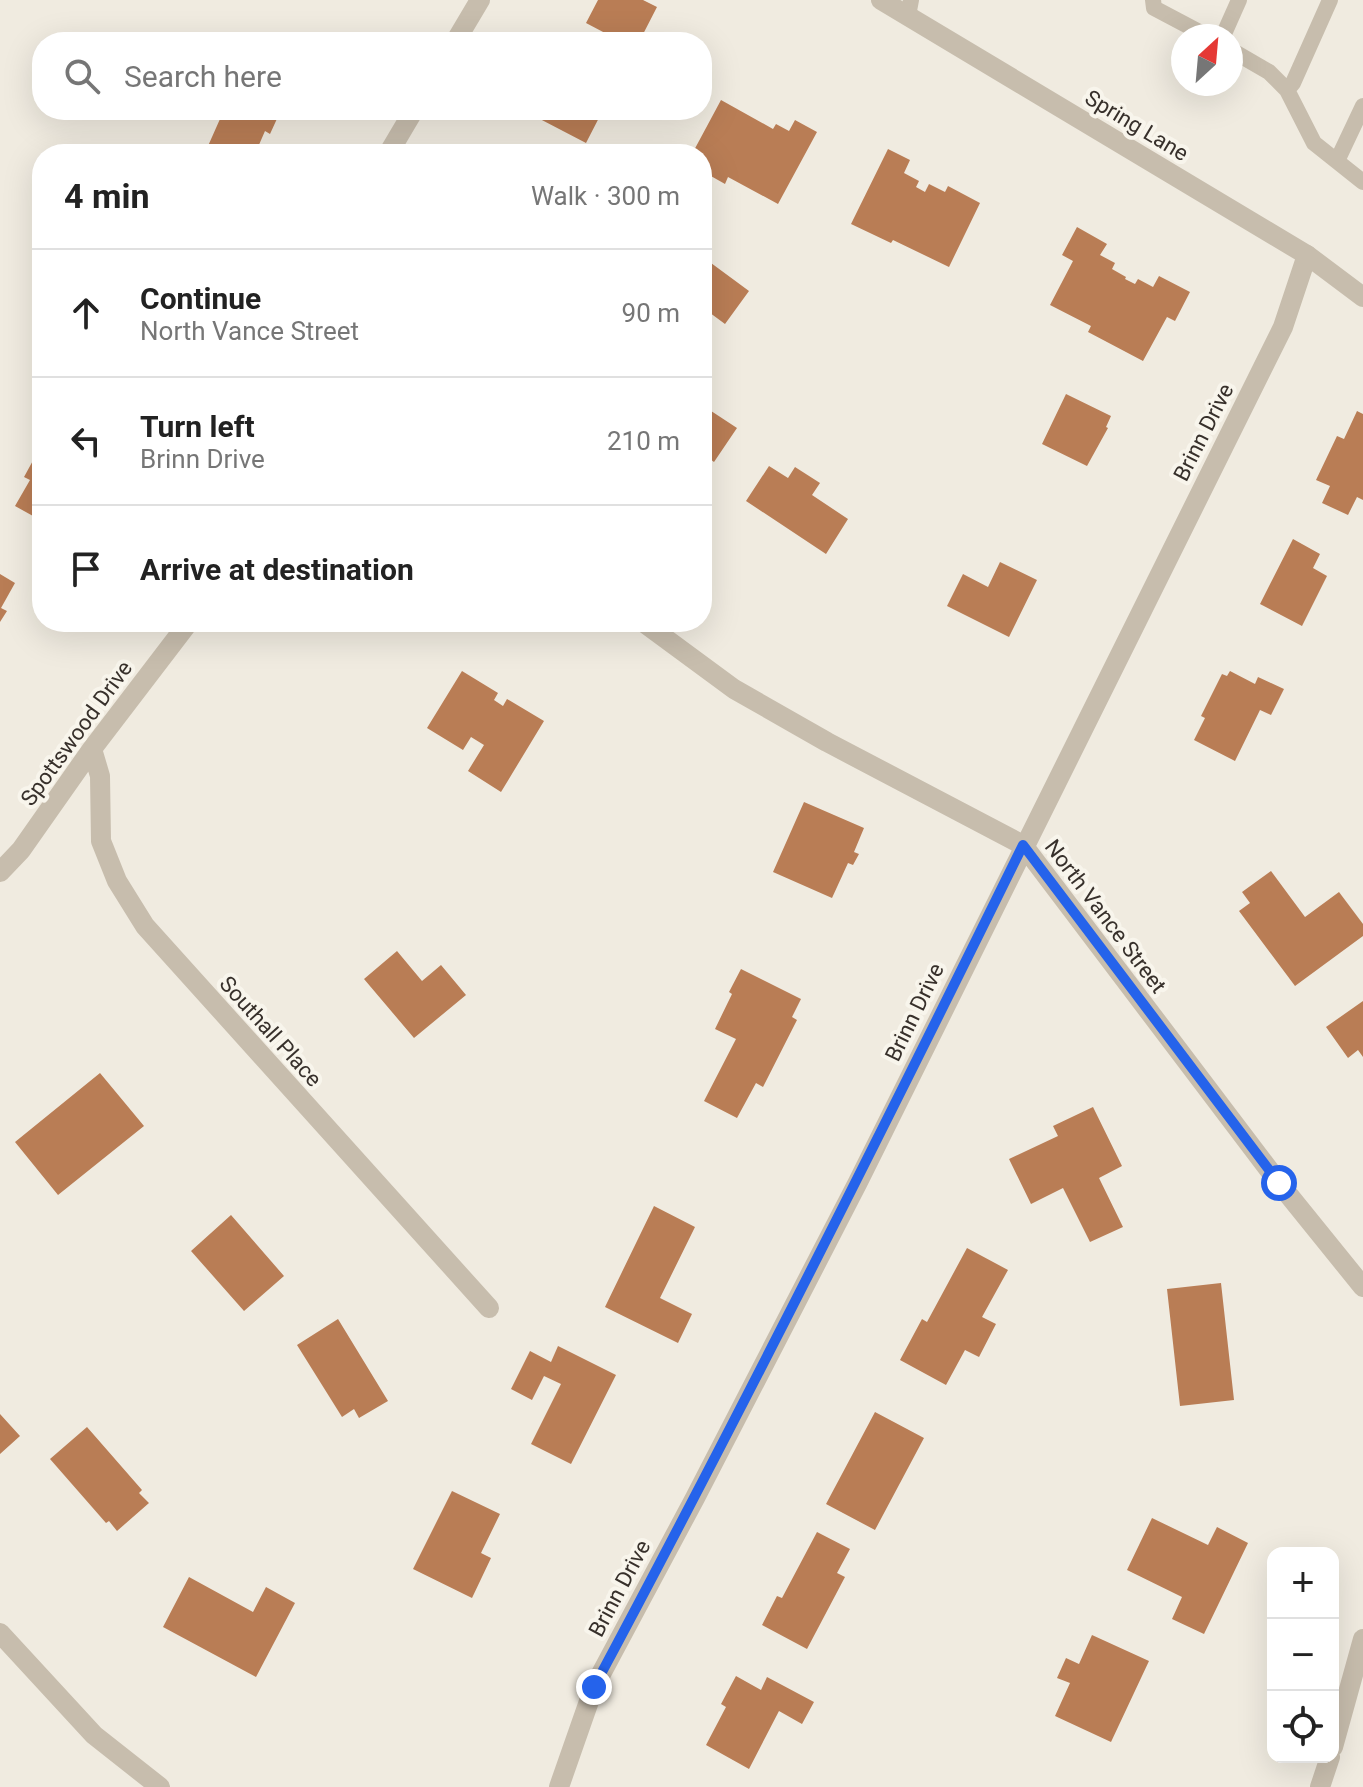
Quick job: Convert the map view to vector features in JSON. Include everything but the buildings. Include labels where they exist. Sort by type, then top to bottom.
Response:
[{"type":"street","points":[[461,32],[480,0]]},
{"type":"street","name":"Spring Lane","points":[[881,0],[909,8],[1307,255],[1363,297]]},
{"type":"street","points":[[394,144],[408,120]]},
{"type":"street","name":"Brinn Drive","points":[[559,1787],[594,1687],[851,1195],[1283,327],[1307,255]]},
{"type":"street","name":"Spottswood Drive","points":[[0,872],[21,850],[92,749],[181,632]]},
{"type":"street","name":"North Vance Street","points":[[657,632],[734,689],[827,742],[1023,845],[1260,1158],[1363,1287]]},
{"type":"street","name":"Southall Place","points":[[92,749],[100,776],[101,841],[117,881],[145,926],[489,1308]]},
{"type":"street","points":[[0,1633],[94,1735],[160,1787]]},
{"type":"street","points":[[1339,1725],[1363,1639]]},
{"type":"street","points":[[1320,1787],[1328,1763]]},
{"type":"lane","points":[[1153,0],[1154,8],[1184,24]]},
{"type":"lane","points":[[1228,24],[1239,0]]},
{"type":"lane","points":[[1287,90],[1330,0]]},
{"type":"lane","points":[[1243,57],[1269,72],[1287,90],[1314,143],[1363,182]]},
{"type":"lane","points":[[1337,161],[1363,106]]},
{"type":"route","points":[[594,1687],[858,1182],[1023,845],[1279,1183]]}]
